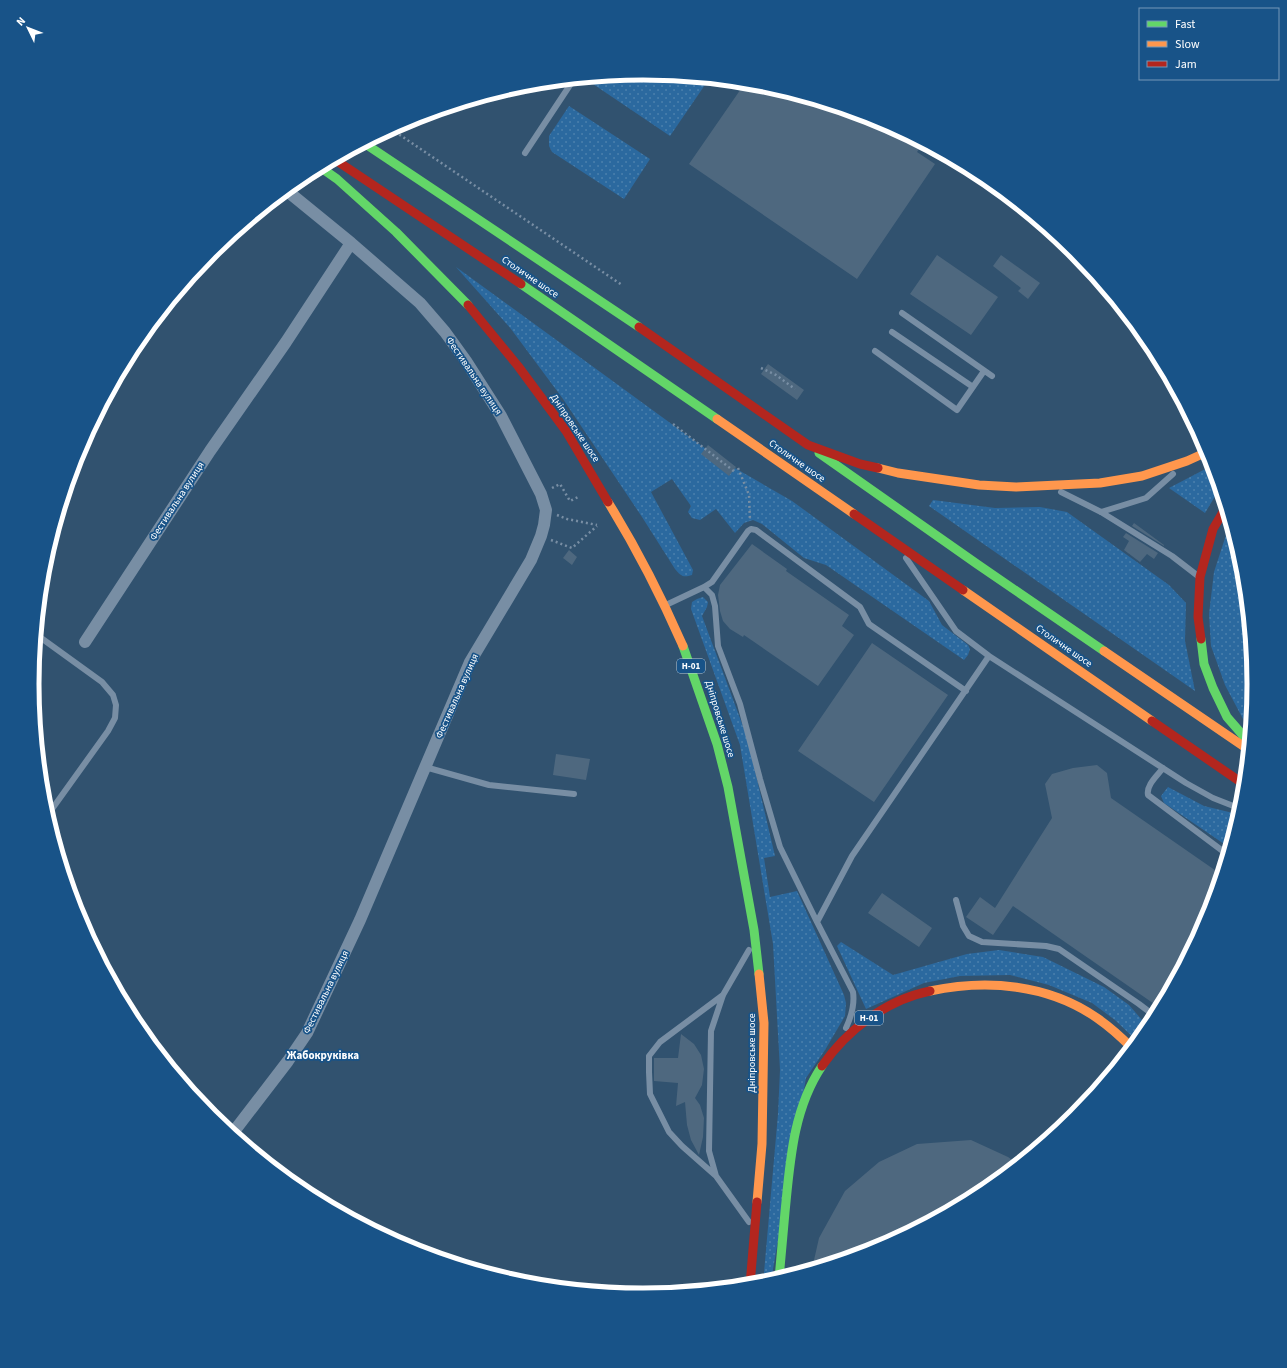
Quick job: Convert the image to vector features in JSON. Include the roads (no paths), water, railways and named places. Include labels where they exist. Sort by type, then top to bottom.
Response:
[{"type":"main road","name":"Столичне шосе","points":[[368,146],[629,320],[983,568],[1245,748]]},
{"type":"main road","name":"Столичне шосе","points":[[338,162],[542,298],[1240,781]]},
{"type":"main road","name":"Дніпровське шосе","points":[[325,170],[337,179],[396,232],[462,298],[518,366],[566,431],[601,487],[636,548],[665,605],[688,657],[717,744],[730,794],[755,940],[764,1023],[762,1144],[751,1279]]},
{"type":"main road","points":[[808,445],[860,464],[898,473],[935,480],[1001,487],[1100,483],[1142,476],[1187,461],[1202,454]]},
{"type":"main road","points":[[1223,513],[1213,529],[1200,577],[1198,617],[1204,664],[1213,688],[1227,717],[1246,738]]},
{"type":"main road","name":"Н-01","points":[[780,1273],[793,1141],[805,1098],[821,1067],[853,1031],[874,1014],[896,1002],[937,988],[960,985],[1008,985],[1046,993],[1084,1009],[1107,1025],[1128,1045]]},
{"type":"street","name":"Фестивальна вулиця","points":[[236,1129],[288,1061],[307,1033],[360,920],[470,662],[531,560],[541,536],[546,510],[541,494],[501,416],[466,361],[445,332],[420,303],[351,243],[290,194]]},
{"type":"street","name":"Фестивальна вулиця","points":[[85,642],[210,451],[286,342],[351,243]]},
{"type":"lane","points":[[525,153],[570,84]]},
{"type":"lane","points":[[902,313],[992,376]]},
{"type":"lane","points":[[892,332],[973,388]]},
{"type":"lane","points":[[875,350],[957,410],[984,371]]},
{"type":"lane","points":[[1101,512],[1146,498],[1187,461]]},
{"type":"lane","points":[[1049,486],[1101,512],[1172,556],[1200,577]]},
{"type":"lane","points":[[665,605],[712,582],[748,531],[751,529],[756,530],[860,607],[869,624],[966,690]]},
{"type":"lane","points":[[895,542],[956,631],[990,656],[1198,790],[1235,806]]},
{"type":"lane","points":[[704,587],[712,595],[715,606],[718,646],[740,704],[780,847],[853,992],[854,998],[850,1018],[835,1050]]},
{"type":"lane","points":[[41,638],[102,682],[112,695],[116,705],[115,718],[108,731],[53,809]]},
{"type":"lane","points":[[817,922],[852,856],[990,656]]},
{"type":"lane","points":[[425,767],[489,785],[574,794]]},
{"type":"lane","points":[[1163,768],[1148,787],[1148,795],[1224,852]]},
{"type":"lane","points":[[956,900],[963,926],[969,936],[982,942],[1046,946],[1059,949],[1150,1013]]},
{"type":"lane","points":[[716,1176],[709,1151],[711,1031],[723,995],[755,940]]},
{"type":"lane","points":[[723,995],[660,1042],[649,1056],[648,1072],[650,1094],[669,1132],[682,1146],[716,1176],[755,1230]]},
{"type":"district","name":"Жабокруківка","points":[[323,1055]]}]
